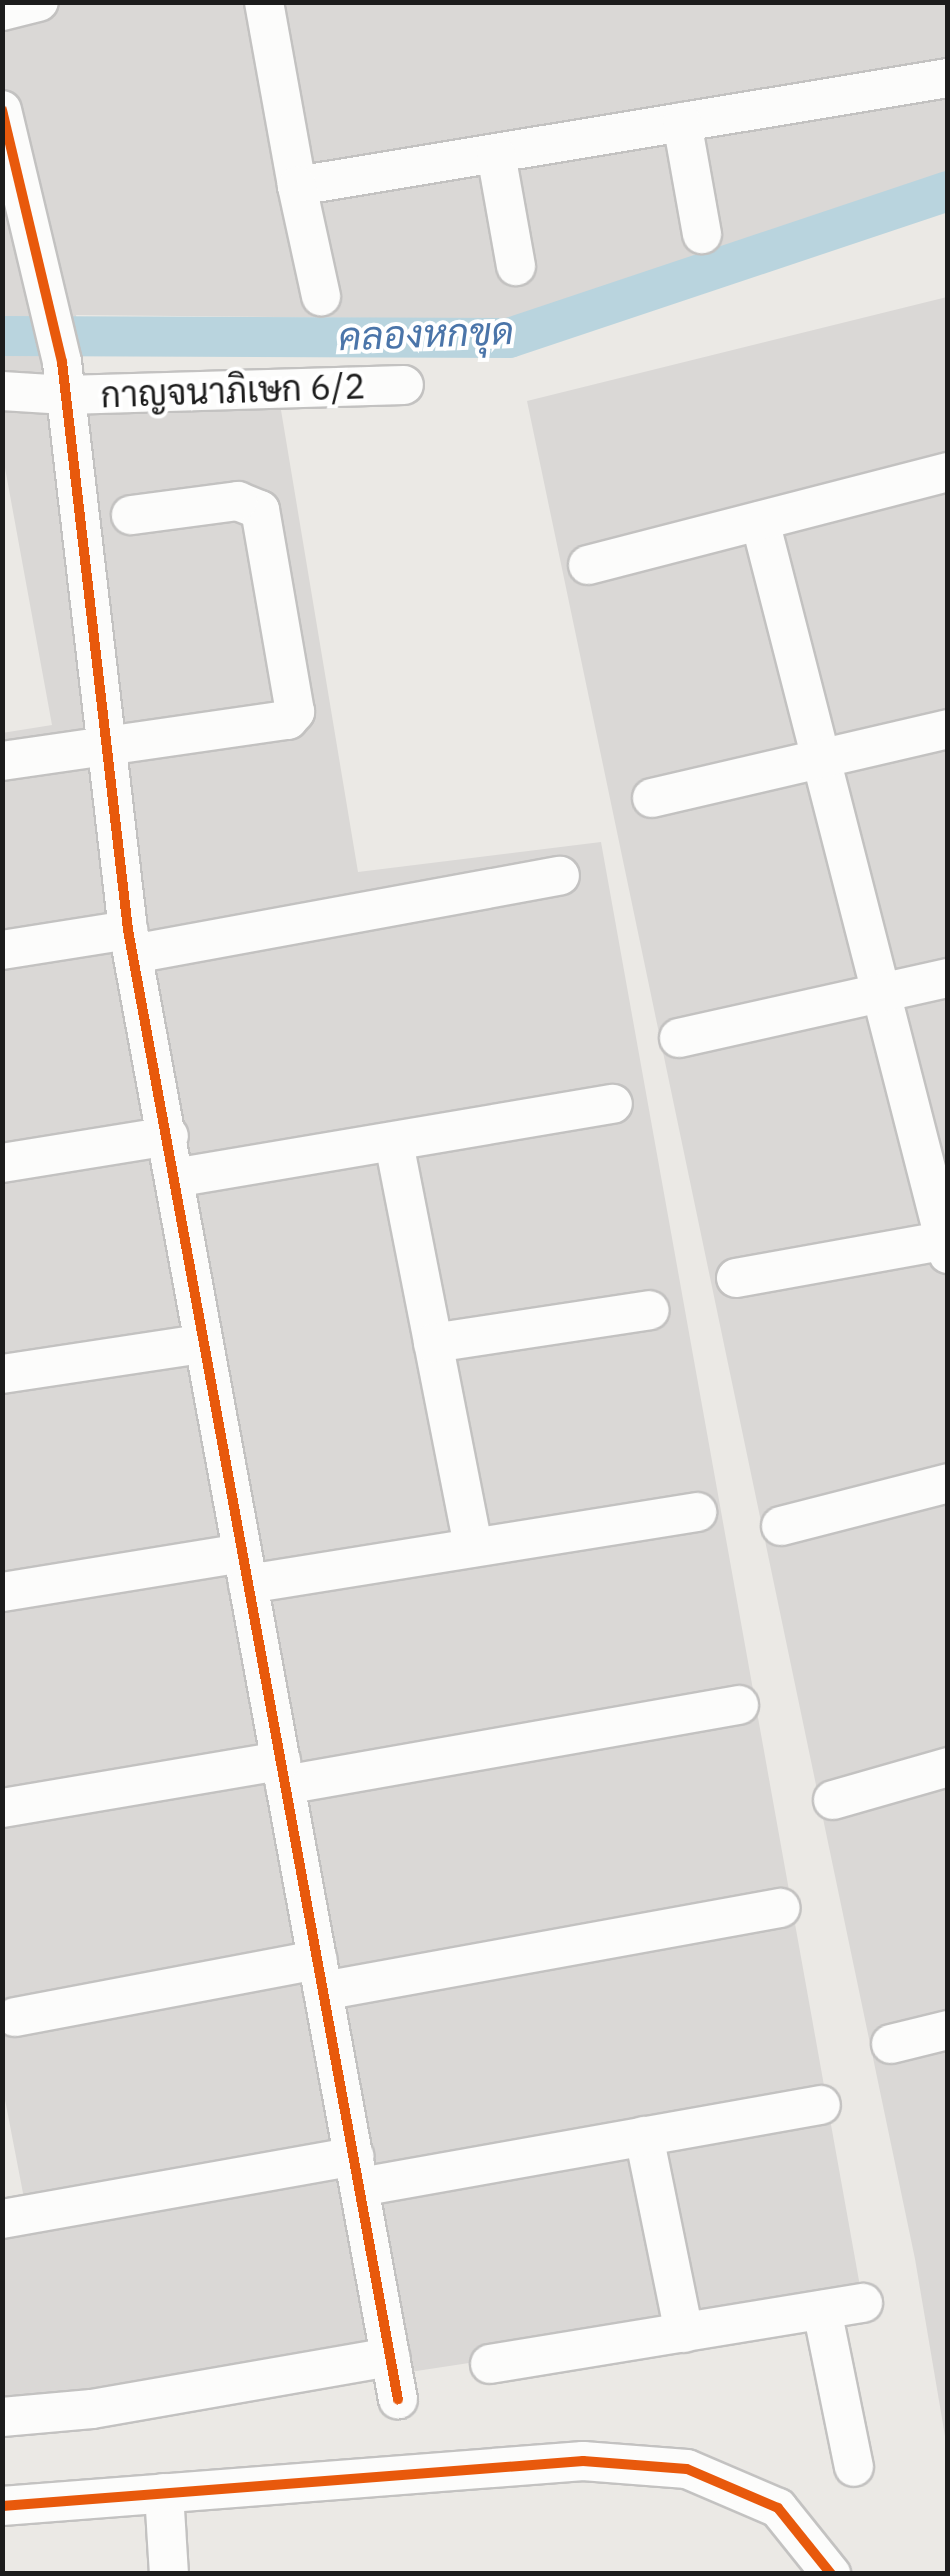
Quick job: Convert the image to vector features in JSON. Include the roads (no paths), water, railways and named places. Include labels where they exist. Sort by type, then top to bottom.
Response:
[{"type":"street","points":[[2,11],[39,2]]},
{"type":"street","points":[[264,2],[321,296]]},
{"type":"street","points":[[297,186],[948,78]]},
{"type":"street","points":[[2,110],[64,379],[131,942],[168,1136],[201,1344],[398,2399]]},
{"type":"street","points":[[682,122],[702,234]]},
{"type":"street","points":[[496,154],[516,266]]},
{"type":"street","name":"กาญจนาภิเษก 6/2","points":[[2,390],[64,379],[404,385]]},
{"type":"street","points":[[588,565],[948,472]]},
{"type":"street","points":[[2,762],[288,720],[297,700],[260,510],[238,500],[131,515]]},
{"type":"street","points":[[736,1278],[946,1245],[760,521]]},
{"type":"street","points":[[652,798],[948,729]]},
{"type":"street","points":[[2,950],[131,942],[560,876]]},
{"type":"street","points":[[680,1038],[948,978]]},
{"type":"street","points":[[174,1178],[612,1104]]},
{"type":"street","points":[[2,1163],[168,1136]]},
{"type":"street","points":[[394,1143],[473,1547]]},
{"type":"street","points":[[433,1343],[650,1310]]},
{"type":"street","points":[[2,1374],[201,1344]]},
{"type":"street","points":[[781,1526],[948,1483]]},
{"type":"street","points":[[2,1592],[473,1547],[697,1512]]},
{"type":"street","points":[[2,1808],[283,1773],[738,1705]]},
{"type":"street","points":[[832,1800],[948,1768]]},
{"type":"street","points":[[15,2017],[781,1908]]},
{"type":"street","points":[[891,2044],[948,2030]]},
{"type":"street","points":[[2,2219],[644,2136],[821,2105]]},
{"type":"street","points":[[644,2136],[684,2333]]},
{"type":"street","points":[[490,2364],[864,2303]]},
{"type":"street","points":[[822,2310],[854,2467]]},
{"type":"street","points":[[2,2416],[92,2409],[390,2358]]},
{"type":"street","points":[[2,2506],[583,2461],[687,2469],[778,2508],[832,2574]]},
{"type":"street","points":[[164,2493],[170,2574]]},
{"type":"waterway","name":"คลองหกขุด","points":[[2,336],[509,338],[948,191]]}]
